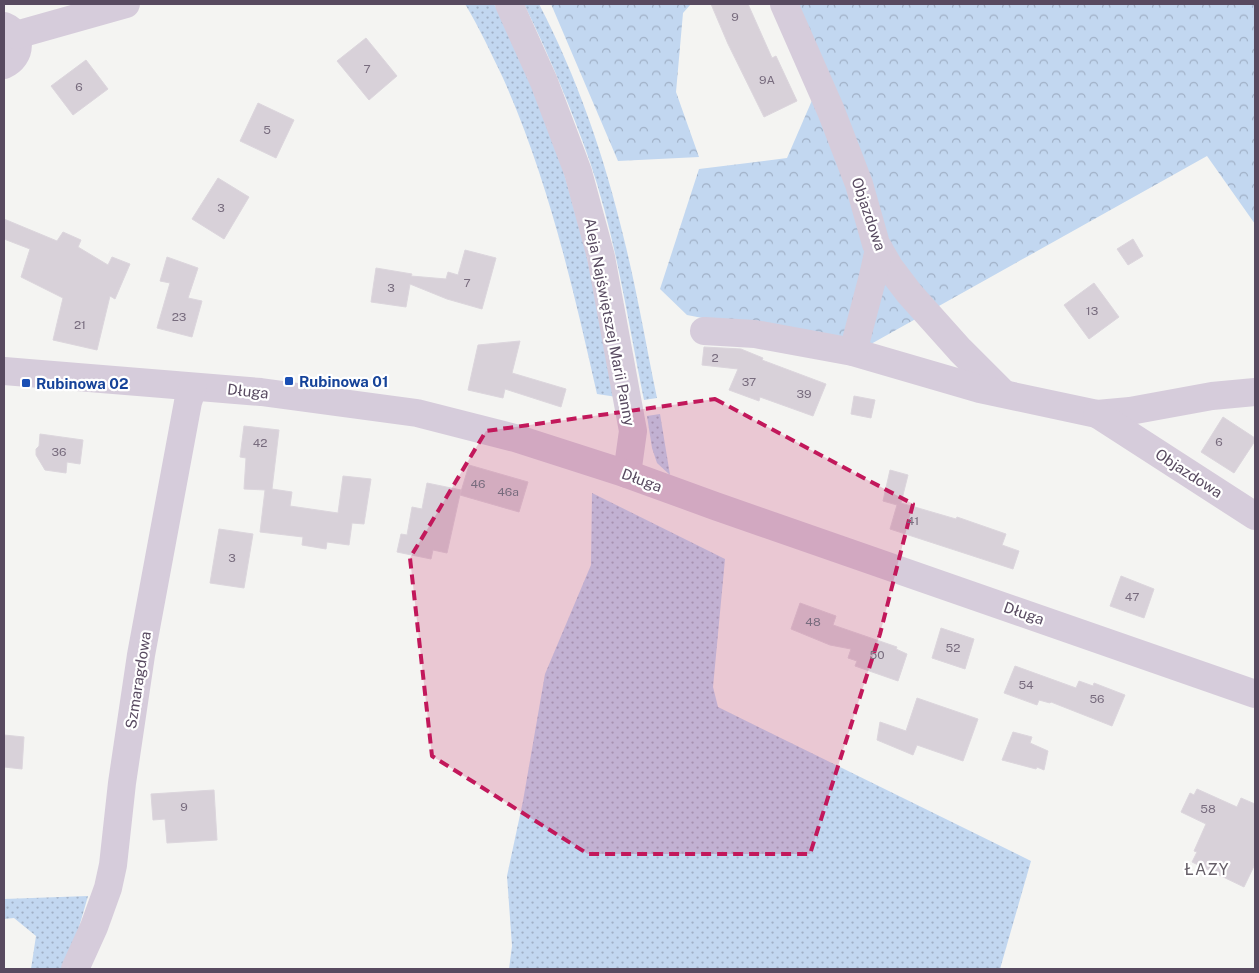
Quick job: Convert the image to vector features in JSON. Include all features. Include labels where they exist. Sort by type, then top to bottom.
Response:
[{"type":"street","points":[[4,65],[10,62],[18,52],[19,46],[10,30],[126,4]]},
{"type":"street","name":"Aleja Najświętszej Marii Panny","points":[[509,4],[544,82],[578,172],[601,257],[633,430],[627,474]]},
{"type":"street","name":"Objazdowa","points":[[784,4],[859,184],[878,249],[909,293],[960,350],[1003,393]]},
{"type":"street","points":[[853,352],[878,249]]},
{"type":"street","name":"Objazdowa","points":[[704,331],[755,334],[853,352],[980,389],[1097,414],[1130,411],[1212,396],[1255,392]]},
{"type":"street","name":"Długa","points":[[4,371],[193,386],[344,402],[417,413],[514,438],[627,474],[1255,694]]},
{"type":"street","name":"Szmaragdowa","points":[[75,969],[94,927],[114,865],[122,783],[142,655],[188,402],[193,386]]},
{"type":"street","name":"Objazdowa","points":[[1097,414],[1255,516]]},
{"type":"highlighted area","points":[[715,399],[913,504],[880,634],[810,854],[588,854],[432,756],[410,558],[486,431]]},
{"type":"green space","points":[[465,4],[494,4],[528,73],[564,173],[585,248],[617,397],[597,394],[569,274],[533,155],[503,78]]},
{"type":"green space","points":[[524,4],[539,4],[566,60],[599,148],[629,259],[657,398],[644,400],[627,310],[599,191],[567,102]]},
{"type":"green space","points":[[551,4],[691,4],[683,13],[676,92],[699,157],[618,161]]},
{"type":"green space","points":[[796,4],[1255,4],[1255,224],[1207,156],[862,349],[687,315],[660,289],[699,169],[787,158],[826,68]]},
{"type":"green space","points":[[660,414],[670,475],[657,463],[652,448],[647,416]]},
{"type":"green space","points":[[592,493],[725,559],[713,687],[718,707],[1031,861],[1000,969],[509,969],[512,946],[507,876],[523,801],[545,674],[591,565]]},
{"type":"green space","points":[[88,896],[67,969],[31,969],[36,936],[14,918],[4,919],[4,899]]},
{"type":"building","points":[[711,4],[748,4],[772,58],[776,56],[797,101],[764,117],[728,44]]},
{"type":"building","points":[[366,38],[397,76],[369,100],[337,61]]},
{"type":"building","points":[[86,60],[108,89],[73,115],[51,86]]},
{"type":"building","points":[[258,103],[294,120],[276,158],[240,141]]},
{"type":"building","points":[[218,178],[249,197],[224,239],[192,219]]},
{"type":"building","points":[[4,219],[57,241],[63,232],[81,240],[78,247],[108,265],[112,257],[130,264],[115,299],[110,296],[97,350],[53,340],[63,298],[21,277],[30,249],[4,239]]},
{"type":"building","points":[[1133,239],[1143,256],[1128,265],[1117,249]]},
{"type":"building","points":[[465,250],[496,258],[482,309],[447,299],[410,284],[406,307],[371,302],[376,268],[412,274],[411,276],[446,279],[448,272],[458,275]]},
{"type":"building","points":[[167,257],[198,268],[188,298],[202,301],[192,337],[157,328],[170,283],[160,281]]},
{"type":"building","points":[[1094,283],[1119,317],[1089,339],[1064,305]]},
{"type":"building","points":[[520,341],[512,373],[566,389],[561,407],[505,389],[503,398],[468,390],[478,345]]},
{"type":"building","points":[[704,347],[741,349],[763,358],[762,360],[826,384],[813,416],[760,397],[759,401],[729,390],[738,369],[702,365]]},
{"type":"building","points":[[854,396],[875,400],[871,418],[851,414]]},
{"type":"building","points":[[1223,417],[1255,438],[1255,441],[1234,473],[1201,452]]},
{"type":"building","points":[[244,426],[279,430],[272,489],[292,492],[290,506],[338,513],[343,476],[371,479],[364,524],[352,523],[349,545],[327,542],[326,549],[302,545],[303,537],[260,532],[265,490],[244,489],[246,458],[240,457]]},
{"type":"building","points":[[40,434],[83,440],[80,464],[67,462],[66,473],[45,470],[36,455]]},
{"type":"building","points":[[469,465],[528,482],[519,512],[460,495]]},
{"type":"building","points":[[890,470],[908,475],[901,503],[956,519],[957,517],[1006,534],[1002,545],[1019,551],[1013,569],[890,529],[897,505],[883,501]]},
{"type":"building","points":[[427,483],[461,490],[447,553],[433,550],[431,559],[397,552],[401,534],[407,535],[412,507],[422,509]]},
{"type":"building","points":[[219,529],[253,534],[244,588],[210,583]]},
{"type":"building","points":[[1121,576],[1154,589],[1144,618],[1110,606]]},
{"type":"building","points":[[800,603],[836,616],[833,625],[897,647],[896,649],[907,654],[898,681],[855,666],[857,661],[848,658],[851,649],[830,645],[791,629]]},
{"type":"building","points":[[941,628],[974,639],[965,669],[932,658]]},
{"type":"building","points":[[1015,666],[1076,688],[1079,681],[1093,686],[1094,683],[1125,695],[1112,726],[1051,702],[1039,700],[1037,705],[1004,693]]},
{"type":"building","points":[[917,698],[978,719],[963,761],[917,745],[913,755],[877,740],[880,722],[906,731]]},
{"type":"building","points":[[1013,732],[1032,737],[1030,743],[1048,751],[1044,770],[1002,760]]},
{"type":"building","points":[[4,735],[24,737],[22,769],[4,767]]},
{"type":"building","points":[[1197,789],[1237,807],[1241,798],[1255,804],[1255,864],[1244,887],[1192,862],[1197,852],[1194,851],[1206,824],[1181,812],[1190,793],[1194,795]]},
{"type":"building","points":[[214,790],[217,840],[167,843],[165,819],[153,820],[151,794]]},
{"type":"place","name":"Rubinowa 01","points":[[289,381]]},
{"type":"place","name":"Rubinowa 02","points":[[26,383]]},
{"type":"district","name":"ŁAZY","points":[[1207,869]]}]
